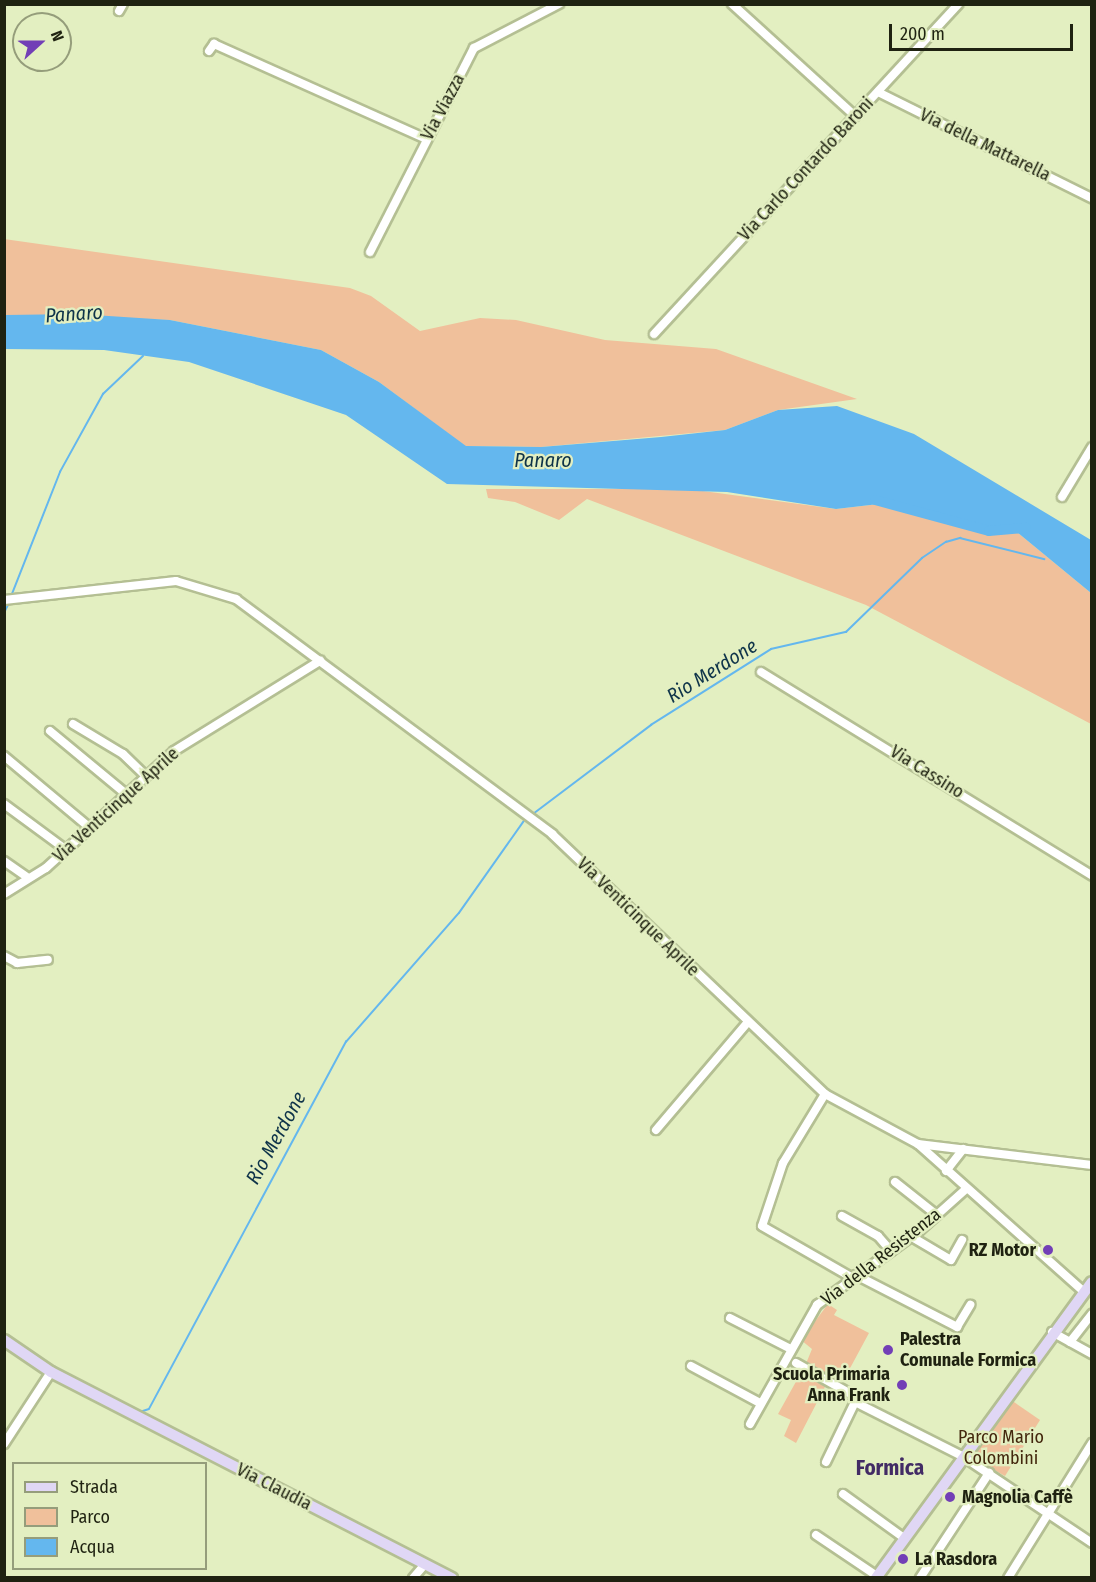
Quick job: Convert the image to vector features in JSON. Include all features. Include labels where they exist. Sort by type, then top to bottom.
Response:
[{"type":"main road","points":[[877,1577],[1052,1332],[1089,1287]]},
{"type":"main road","name":"Via Claudia","points":[[4,1340],[51,1372],[452,1578]]},
{"type":"street","name":"Via Viazza","points":[[370,252],[474,48],[560,4]]},
{"type":"street","points":[[732,4],[855,116]]},
{"type":"street","name":"Via Carlo Contardo Baroni","points":[[654,334],[959,4]]},
{"type":"street","points":[[209,51],[214,44],[426,139]]},
{"type":"street","name":"Via della Mattarella","points":[[878,92],[1092,198]]},
{"type":"street","points":[[1062,497],[1092,447]]},
{"type":"street","name":"Via Venticinque Aprile","points":[[4,600],[140,583],[207,586],[236,599],[552,834],[825,1094],[918,1144],[1092,1166]]},
{"type":"street","name":"Via Venticinque Aprile","points":[[4,894],[65,849],[145,776],[214,725],[320,661]]},
{"type":"street","name":"Via Cassino","points":[[761,672],[1092,876]]},
{"type":"street","points":[[73,724],[123,753],[145,776]]},
{"type":"street","points":[[50,731],[124,793]]},
{"type":"street","points":[[4,756],[90,828]]},
{"type":"street","points":[[4,804],[65,849]]},
{"type":"street","points":[[4,861],[27,877]]},
{"type":"street","points":[[4,956],[17,963],[48,960]]},
{"type":"street","points":[[656,1130],[748,1022]]},
{"type":"street","points":[[825,1094],[783,1163],[762,1226],[777,1239],[957,1327],[970,1305]]},
{"type":"street","points":[[918,1144],[966,1189],[1089,1287]]},
{"type":"street","points":[[946,1171],[963,1149]]},
{"type":"street","points":[[895,1182],[937,1215]]},
{"type":"street","name":"Via della Resistenza","points":[[750,1424],[789,1348],[818,1305],[854,1276],[912,1237],[966,1189]]},
{"type":"street","points":[[842,1216],[878,1236],[891,1251]]},
{"type":"street","points":[[912,1237],[951,1260],[962,1240]]},
{"type":"street","points":[[1070,1342],[1092,1314]]},
{"type":"street","points":[[730,1318],[789,1348]]},
{"type":"street","points":[[1052,1332],[1092,1354]]},
{"type":"street","points":[[796,1363],[856,1396],[826,1462]]},
{"type":"street","points":[[691,1366],[760,1403]]},
{"type":"street","points":[[4,1444],[51,1372]]},
{"type":"street","points":[[855,1402],[962,1456],[1092,1543]]},
{"type":"street","points":[[1008,1578],[1092,1443]]},
{"type":"street","points":[[920,1578],[989,1473]]},
{"type":"street","points":[[843,1494],[904,1538]]},
{"type":"street","points":[[816,1535],[877,1577]]},
{"type":"street","points":[[413,1578],[425,1564]]},
{"type":"green space","points":[[4,239],[350,288],[371,296],[420,331],[480,318],[516,320],[605,340],[716,349],[857,399],[778,410],[725,430],[541,447],[465,446],[379,382],[321,350],[170,320],[5,315]]},
{"type":"green space","points":[[486,489],[688,489],[836,509],[896,502],[989,531],[1012,528],[1091,593],[1091,724],[866,605],[587,499],[559,520],[515,502],[488,498]]},
{"type":"green space","points":[[828,1304],[837,1310],[834,1315],[869,1333],[841,1385],[805,1366],[812,1349],[801,1340]]},
{"type":"green space","points":[[803,1369],[827,1383],[796,1443],[784,1436],[791,1420],[778,1414]]},
{"type":"green space","name":"Parco Mario Colombini","points":[[1011,1400],[1040,1420],[1005,1476],[971,1457]]},
{"type":"water","points":[[78,314],[170,320],[321,350],[379,382],[466,446],[541,447],[661,437],[725,430],[778,410],[837,406],[914,434],[1091,540],[1091,593],[1012,528],[989,531],[896,502],[836,509],[727,492],[447,484],[346,415],[189,362],[104,350],[5,349],[5,315]]},
{"type":"waterway","points":[[12,594],[60,472],[103,394],[143,356]]},
{"type":"waterway","name":"Panaro","points":[[875,500],[989,531],[1026,528]]},
{"type":"waterway","name":"Rio Merdone","points":[[533,814],[651,725],[771,649],[846,632],[922,558],[946,542],[960,538],[1044,559]]},
{"type":"waterway","points":[[4,613],[8,605]]},
{"type":"waterway","name":"Rio Merdone","points":[[140,1412],[149,1409],[346,1042],[459,913],[524,821]]},
{"type":"waterway","name":"Rio Merdone","points":[[57,1369],[120,1401]]},
{"type":"waterway","name":"Rio Merdone","points":[[4,1451],[40,1396]]},
{"type":"place","name":"RZ Motor","points":[[1048,1250]]},
{"type":"place","name":"Palestra Comunale Formica","points":[[888,1350]]},
{"type":"place","name":"Scuola Primaria Anna Frank","points":[[902,1385]]},
{"type":"place","name":"Magnolia Caffè","points":[[950,1497]]},
{"type":"place","name":"La Rasdora","points":[[903,1559]]},
{"type":"district","name":"Formica","points":[[890,1468]]}]
